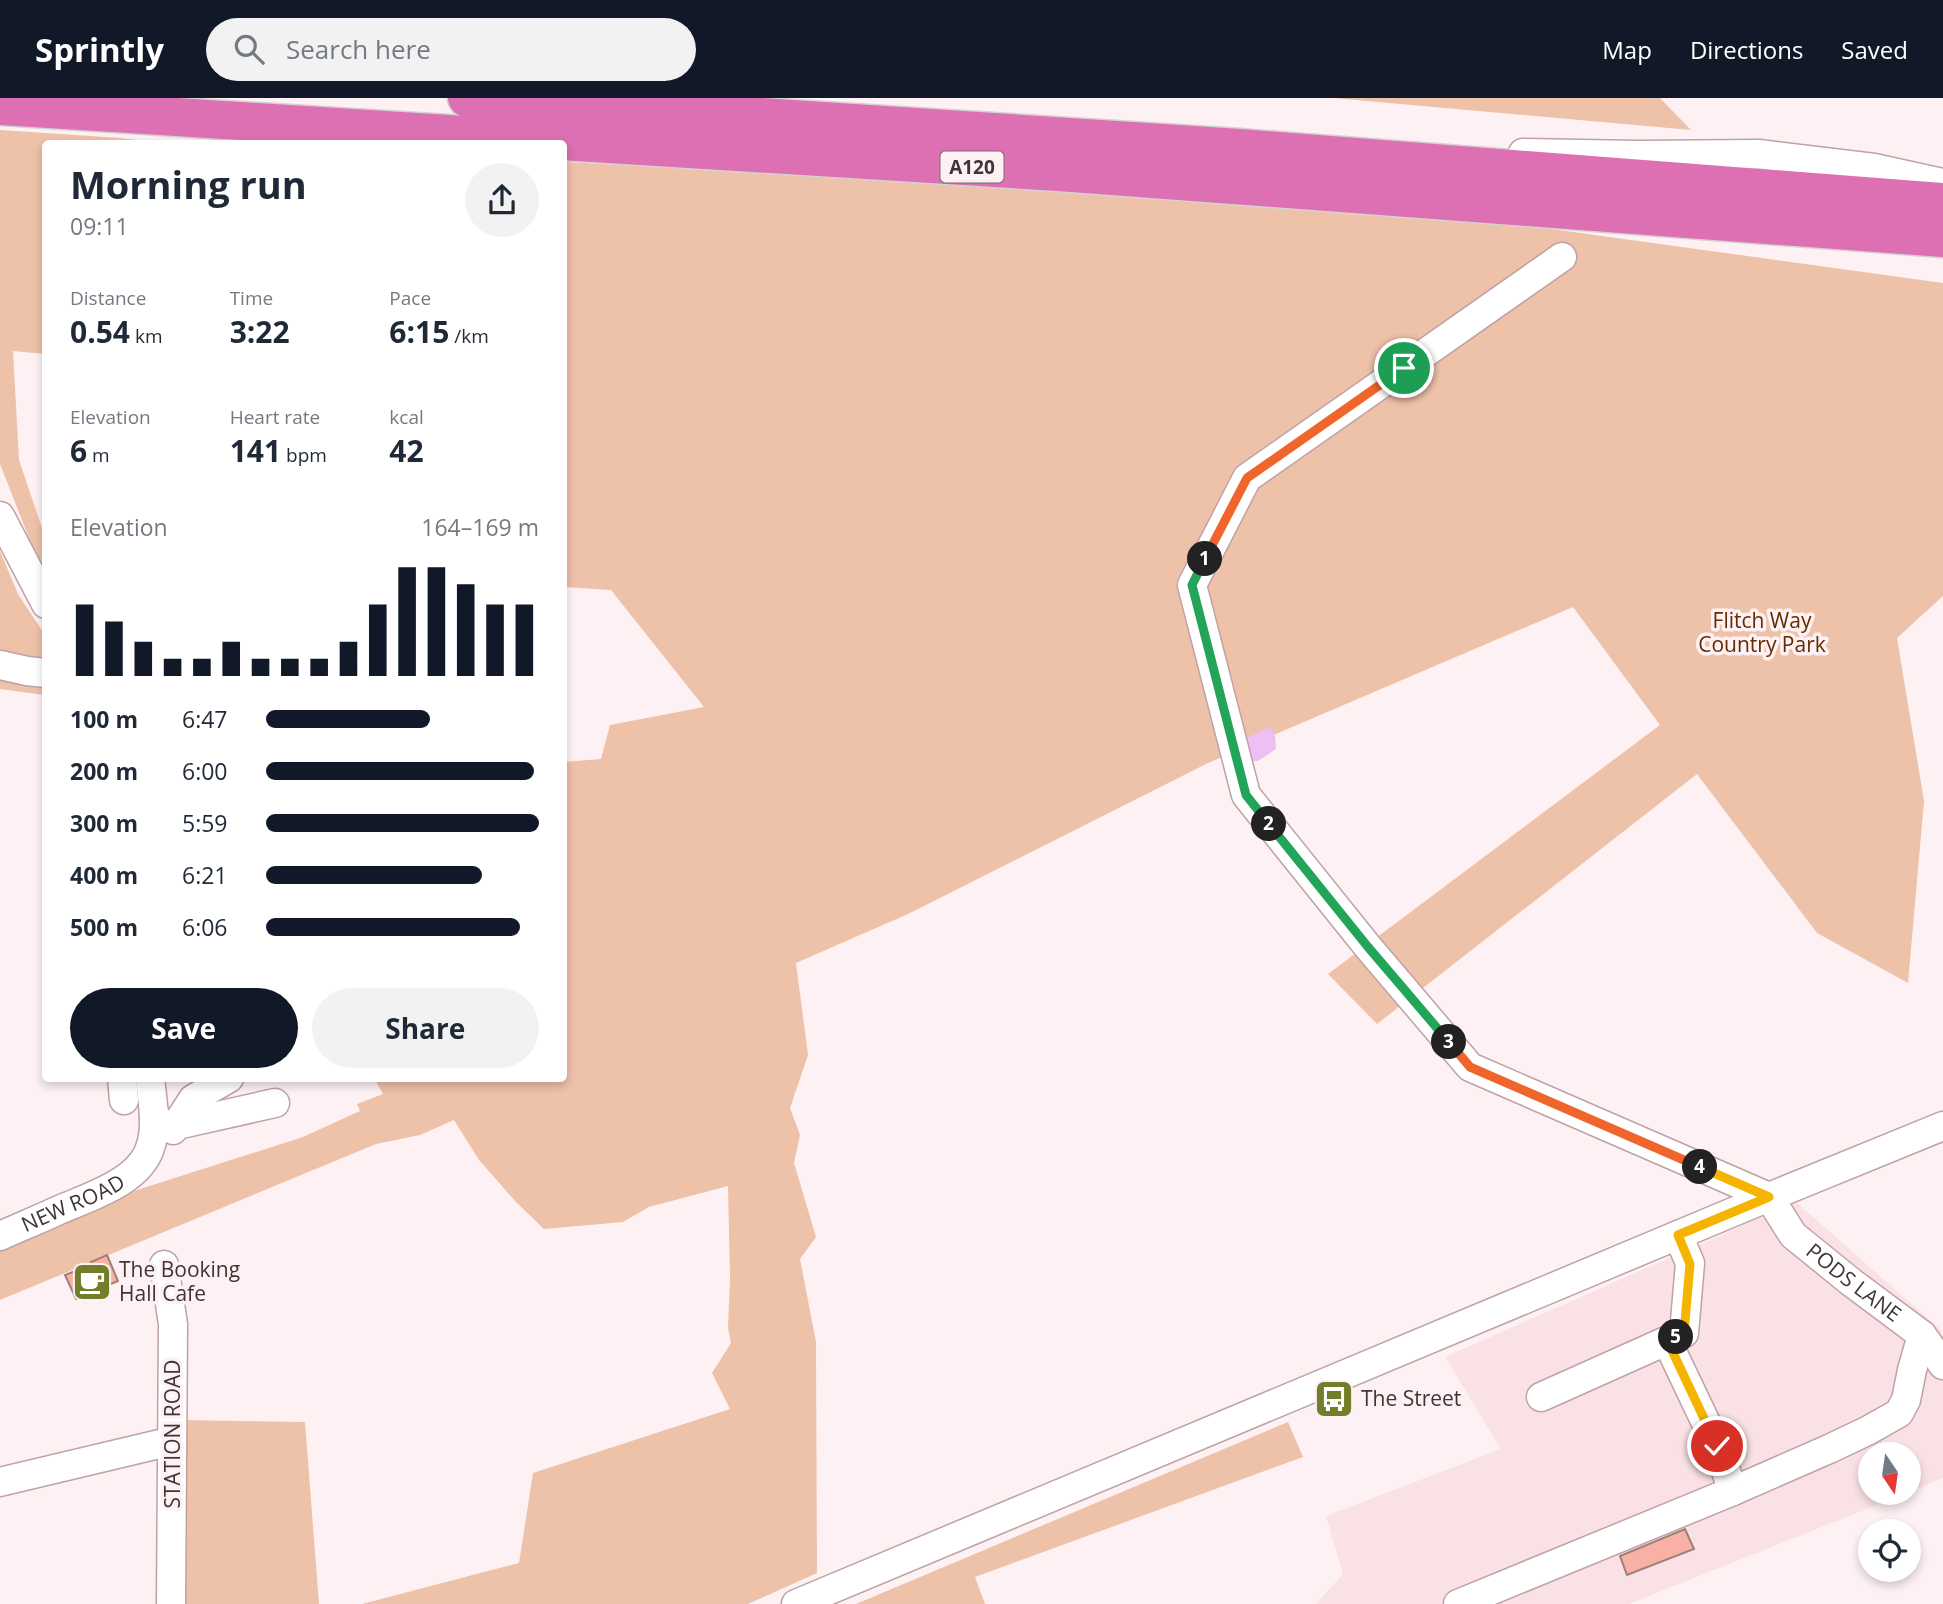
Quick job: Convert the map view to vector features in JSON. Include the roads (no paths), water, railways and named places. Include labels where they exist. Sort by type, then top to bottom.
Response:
[{"type":"highway","name":"A120","points":[[467,98],[1240,148],[1943,202]]},
{"type":"highway","name":"A120","points":[[0,106],[545,140]]},
{"type":"highway","name":"A120","points":[[567,141],[1058,172],[1943,238]]},
{"type":"street","points":[[1240,148],[1638,155],[1759,154],[1874,168],[1943,183]]},
{"type":"street","points":[[1562,257],[1247,478],[1192,585],[1246,795],[1368,947],[1470,1067],[1769,1197]]},
{"type":"street","points":[[0,516],[42,596]]},
{"type":"street","points":[[0,665],[42,673]]},
{"type":"street","points":[[151,1082],[166,1121]]},
{"type":"street","points":[[166,1121],[193,1099],[222,1082]]},
{"type":"street","points":[[166,1121],[275,1104]]},
{"type":"street","name":"NEW ROAD","points":[[0,1236],[106,1190],[127,1177],[143,1162],[152,1141],[166,1121]]},
{"type":"street","points":[[796,1604],[1943,1126]]},
{"type":"street","name":"PODS LANE","points":[[1769,1197],[1793,1235],[1922,1335],[1943,1365]]},
{"type":"street","points":[[1541,1397],[1684,1333],[1690,1264],[1678,1235]]},
{"type":"street","name":"STATION ROAD","points":[[164,1265],[173,1324],[171,1604]]},
{"type":"street","points":[[1458,1604],[1732,1491],[1854,1437],[1899,1413],[1906,1400],[1922,1335]]},
{"type":"street","points":[[1667,1340],[1717,1446],[1732,1491]]},
{"type":"street","points":[[0,1482],[172,1441]]},
{"type":"place","name":"The Booking Hall Cafe","points":[[92,1282]]},
{"type":"place","name":"The Street","points":[[1334,1399]]},
{"type":"park label","name":"Flitch Way Country Park","points":[[1762,633]]}]
